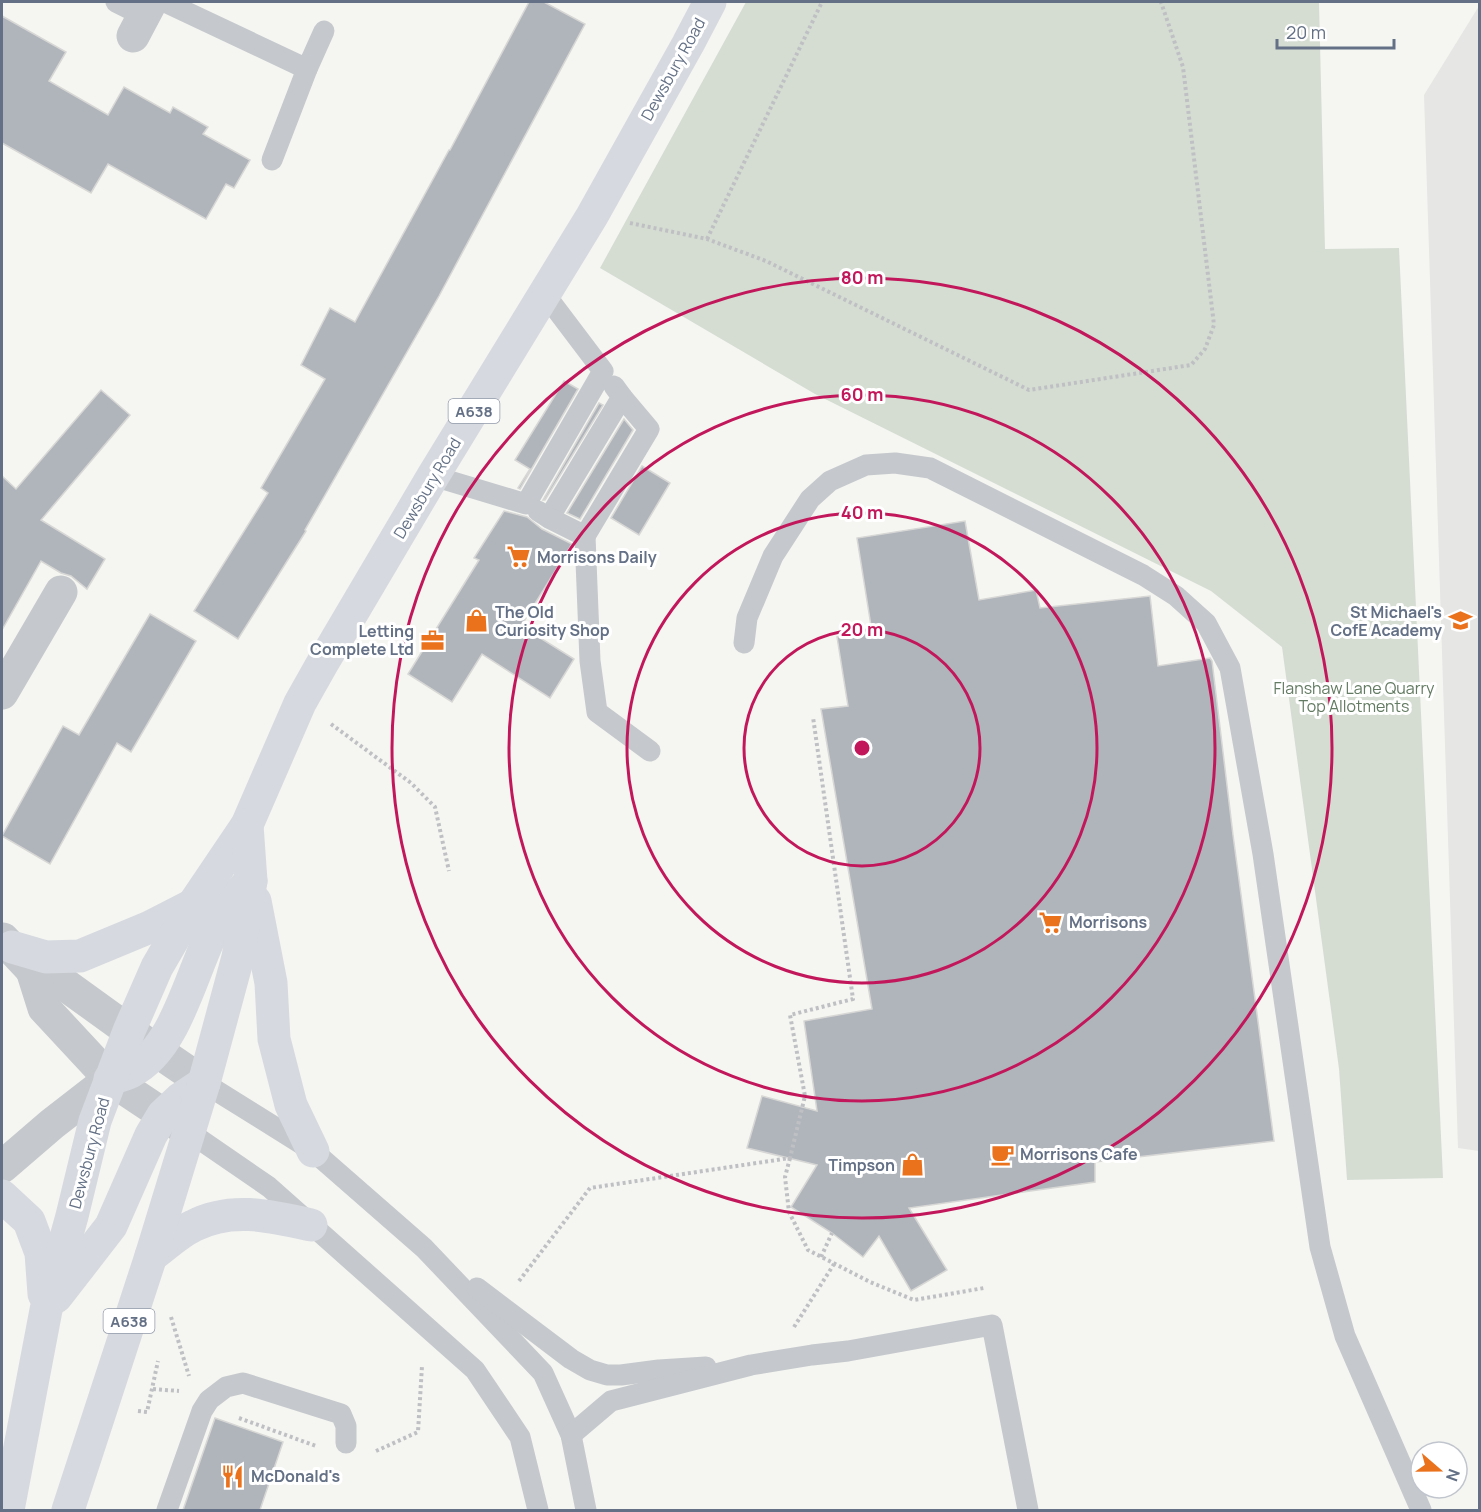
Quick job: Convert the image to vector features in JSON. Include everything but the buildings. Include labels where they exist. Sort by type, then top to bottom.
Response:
[{"type":"highway","name":"Dewsbury Road","points":[[8,1510],[46,1310],[95,1121],[129,1031],[157,967],[193,905],[247,825],[300,703],[433,476],[592,216],[710,2]]},
{"type":"highway","name":"Dewsbury Road","points":[[204,1083],[238,957],[251,881],[247,825]]},
{"type":"highway","points":[[111,1079],[133,1071],[157,1051],[177,1018],[205,947],[226,908],[251,881]]},
{"type":"highway","points":[[251,881],[271,982],[274,1039],[291,1105],[313,1151]]},
{"type":"highway","points":[[15,952],[46,957],[80,956],[150,927],[193,905]]},
{"type":"highway","points":[[46,1310],[111,1226],[151,1135],[176,1124],[180,1099],[204,1083]]},
{"type":"highway","name":"A638","points":[[68,1510],[151,1256],[176,1124]]},
{"type":"highway","points":[[2,1196],[29,1221],[41,1254],[46,1310]]},
{"type":"highway","points":[[151,1256],[192,1226],[214,1217],[235,1214],[264,1215],[311,1224]]},
{"type":"street","points":[[2,693],[61,592]]},
{"type":"street","points":[[15,952],[204,1083]]},
{"type":"street","points":[[15,952],[44,1008],[111,1079],[176,1124]]},
{"type":"street","points":[[2,1167],[52,1124],[111,1079]]},
{"type":"lane","points":[[142,11],[307,69]]},
{"type":"lane","points":[[272,160],[307,69],[324,32]]},
{"type":"lane","points":[[544,293],[622,397],[649,429],[585,536],[590,661],[597,712],[650,752]]},
{"type":"lane","points":[[526,504],[603,371]]},
{"type":"lane","points":[[549,518],[622,397]]},
{"type":"lane","points":[[744,643],[747,618],[773,556],[810,499],[830,481],[866,465],[895,463],[930,468],[1143,575],[1176,596],[1206,623],[1230,668],[1240,718],[1263,854],[1320,1247],[1345,1336],[1421,1510]]},
{"type":"lane","points":[[433,476],[526,504],[585,536]]},
{"type":"lane","points":[[204,1083],[313,1151],[424,1248],[571,1359],[590,1370],[607,1375],[621,1375],[761,1363],[848,1351],[992,1325],[1028,1510]]},
{"type":"lane","points":[[176,1124],[269,1188],[475,1370],[520,1437],[538,1510]]},
{"type":"lane","points":[[424,1248],[543,1373],[572,1435],[586,1510]]},
{"type":"lane","points":[[572,1435],[611,1401],[761,1363]]},
{"type":"lane","points":[[167,1510],[202,1411],[202,1396],[226,1387],[243,1383],[341,1414],[346,1426],[346,1443]]},
{"type":"path","points":[[707,239],[822,2]]},
{"type":"path","points":[[592,216],[707,239],[766,261],[1029,390],[1191,365],[1205,349],[1214,325],[1183,67],[1161,2]]},
{"type":"path","points":[[300,703],[411,783],[435,807],[449,871]]},
{"type":"path","points":[[813,717],[853,999],[790,1015],[805,1096],[785,1178],[789,1212],[808,1250],[870,1282],[914,1300],[984,1288]]},
{"type":"path","points":[[501,1306],[590,1188],[790,1158]]},
{"type":"path","points":[[821,1257],[832,1233]]},
{"type":"path","points":[[761,1363],[834,1264]]},
{"type":"path","points":[[168,1308],[202,1396]]},
{"type":"path","points":[[368,1452],[379,1451],[418,1432],[423,1355],[432,1332]]},
{"type":"path","points":[[153,1389],[202,1396],[226,1413],[320,1448]]},
{"type":"shaded area","name":"St Michael's CofE Academy","points":[[1479,6],[1479,1151],[1458,1148],[1424,95]]},
{"type":"green space","name":"Flanshaw Lane Quarry Top Allotments","points":[[746,2],[1319,2],[1325,249],[1399,248],[1443,1178],[1347,1180],[1339,1069],[1282,647],[1211,591],[815,394],[600,268]]},
{"type":"place","name":"Morrisons Daily","points":[[519,557]]},
{"type":"place","name":"The Old Curiosity Shop","points":[[477,621]]},
{"type":"place","name":"St Michael's CofE Academy","points":[[1460,621]]},
{"type":"place","name":"Letting Complete Ltd","points":[[432,640]]},
{"type":"place","name":"Morrisons","points":[[1051,922]]},
{"type":"place","name":"Morrisons Cafe","points":[[1002,1154]]},
{"type":"place","name":"Timpson","points":[[913,1165]]},
{"type":"place","name":"McDonald's","points":[[233,1476]]}]
